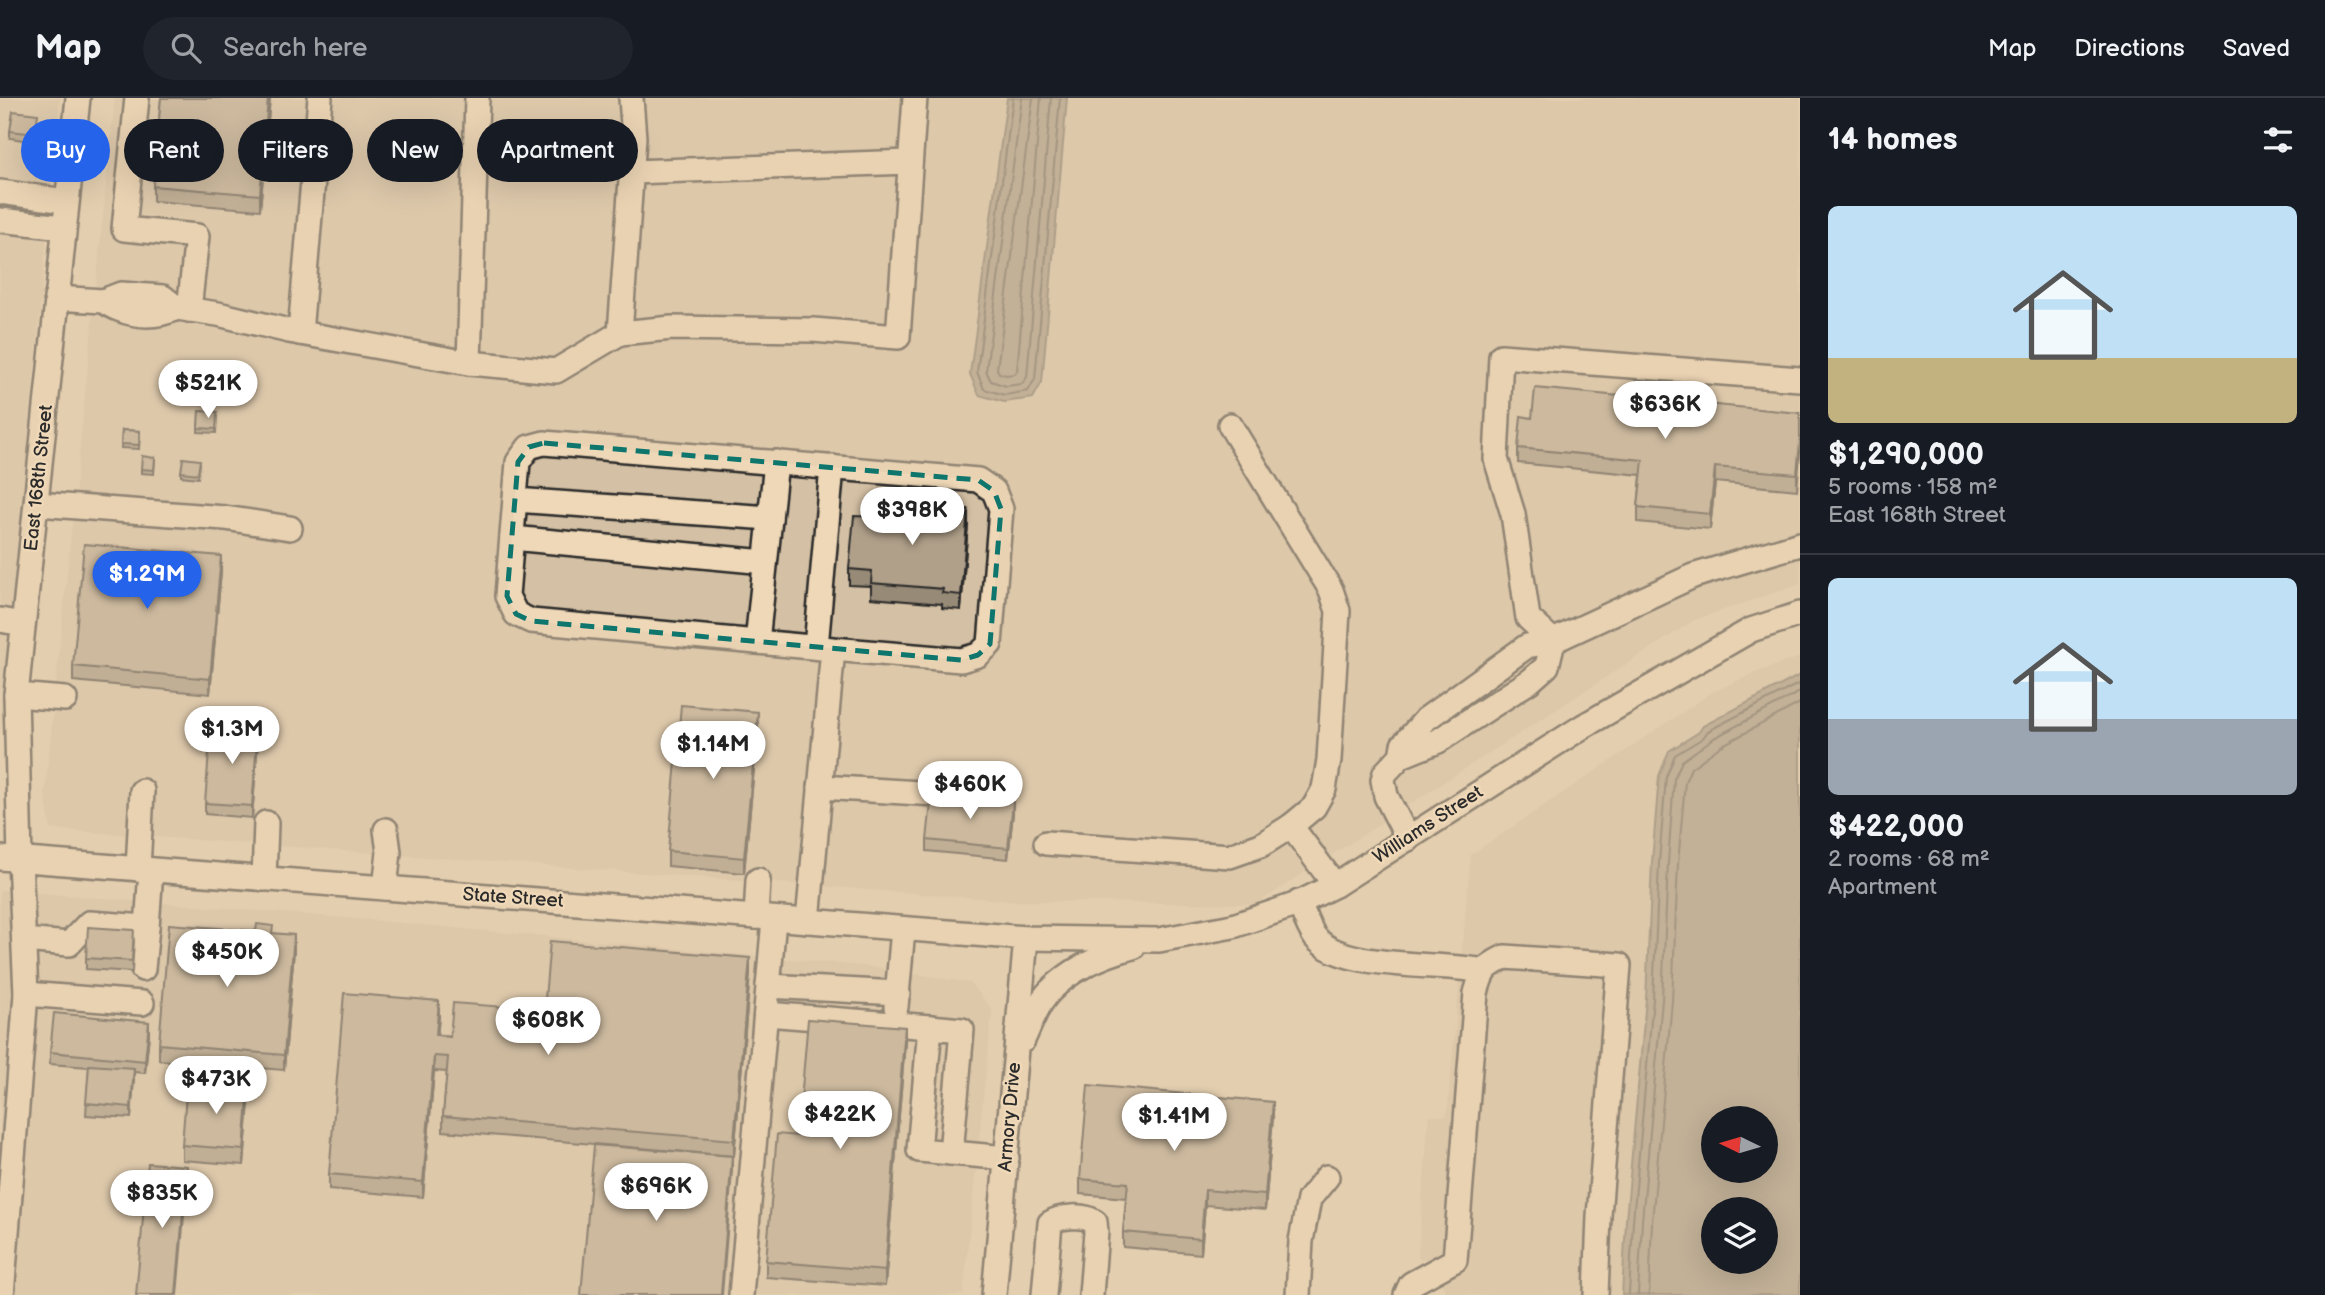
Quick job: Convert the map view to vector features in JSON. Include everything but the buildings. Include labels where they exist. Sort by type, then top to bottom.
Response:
[{"type":"street","name":"East 168th Street","points":[[2,1295],[26,994],[24,940],[10,859],[16,695],[78,98]]},
{"type":"street","points":[[137,98],[124,229],[197,236],[183,309]]},
{"type":"street","points":[[300,333],[320,98]]},
{"type":"street","points":[[469,363],[477,98]]},
{"type":"street","points":[[631,98],[633,119]]},
{"type":"street","points":[[56,298],[103,301],[120,312],[131,313],[161,315],[183,309],[469,363],[556,372],[620,333],[672,328],[813,330],[898,337],[915,98]]},
{"type":"street","points":[[638,172],[910,162]]},
{"type":"street","points":[[620,333],[631,182]]},
{"type":"street","points":[[0,192],[66,201]]},
{"type":"street","points":[[0,220],[63,228]]},
{"type":"street","points":[[1553,641],[1528,618],[1513,514],[1496,459],[1501,356],[1800,379]]},
{"type":"street","points":[[1046,843],[1230,856],[1261,845],[1291,826],[1314,807],[1324,789],[1329,761],[1338,611],[1331,590],[1230,425]]},
{"type":"street","points":[[544,443],[832,467],[978,480],[994,491],[1001,509],[990,644],[978,655],[961,660],[531,621],[516,614],[507,596],[518,462],[529,447],[544,443]]},
{"type":"street","points":[[757,642],[776,462]]},
{"type":"street","points":[[808,921],[820,787],[832,467]]},
{"type":"street","points":[[515,500],[770,517]]},
{"type":"street","points":[[37,504],[225,518],[290,528]]},
{"type":"street","points":[[512,538],[765,562]]},
{"type":"street","points":[[1553,641],[1693,576],[1800,544]]},
{"type":"street","name":"Williams Street","points":[[1026,938],[1159,940],[1233,926],[1299,902],[1335,885],[1582,727],[1751,630],[1800,614]]},
{"type":"street","points":[[0,620],[23,624]]},
{"type":"street","points":[[1408,839],[1386,796],[1383,780],[1385,773],[1401,756],[1438,741],[1530,681],[1547,666],[1553,641]]},
{"type":"street","points":[[16,695],[65,699]]},
{"type":"street","points":[[820,787],[970,796]]},
{"type":"street","points":[[142,791],[147,926],[144,969]]},
{"type":"street","points":[[264,879],[266,823]]},
{"type":"street","points":[[1291,826],[1335,885]]},
{"type":"street","points":[[385,888],[388,852],[386,830]]},
{"type":"street","name":"State Street","points":[[10,859],[1026,938]]},
{"type":"street","points":[[741,1295],[768,986],[765,918],[758,880]]},
{"type":"street","points":[[1299,902],[1316,938],[1329,949],[1356,960],[1461,966],[1484,971]]},
{"type":"street","points":[[24,940],[69,944],[89,923],[147,926]]},
{"type":"street","points":[[895,1024],[904,929]]},
{"type":"street","name":"Armory Drive","points":[[994,1295],[1026,938]]},
{"type":"street","points":[[1016,1055],[1037,1010],[1050,991],[1082,966],[1110,953],[1159,940]]},
{"type":"street","points":[[1406,1295],[1411,1284],[1455,1260],[1476,993],[1488,965],[1505,957],[1619,965],[1595,1295]]},
{"type":"street","points":[[768,986],[898,993]]},
{"type":"street","points":[[26,994],[142,1003]]},
{"type":"street","points":[[766,1014],[962,1030],[951,1153]]},
{"type":"street","points":[[929,1027],[919,1150],[1007,1158]]},
{"type":"street","points":[[1298,1295],[1301,1241],[1308,1199],[1326,1177]]},
{"type":"street","points":[[1044,1295],[1049,1223],[1057,1218],[1090,1218],[1095,1222],[1091,1295]]},
{"type":"highlighted area","points":[[544,443],[978,480],[994,491],[1001,509],[990,644],[978,655],[961,660],[531,621],[516,614],[507,596],[518,462],[529,447]]},
{"type":"shaded area","points":[[0,98],[60,98],[58,119],[21,119],[21,182],[52,182],[0,735]]},
{"type":"shaded area","points":[[115,98],[1800,98],[1800,584],[1694,620],[1256,904],[1020,901],[51,829],[45,794],[107,182],[110,182]]},
{"type":"shaded area","points":[[1800,657],[1800,1295],[1447,1295],[1431,1261],[1418,1258],[1429,1116],[1447,1116],[1471,855],[1711,693]]},
{"type":"shaded area","points":[[0,890],[357,919],[873,967],[970,983],[992,1009],[963,1295],[0,1295]]},
{"type":"water","points":[[1007,98],[1067,98],[1042,382],[1033,398],[1004,402],[979,395],[970,374]]},
{"type":"water","points":[[1800,675],[1800,1295],[1622,1295],[1646,999],[1659,776],[1669,751],[1699,732],[1703,726]]}]
